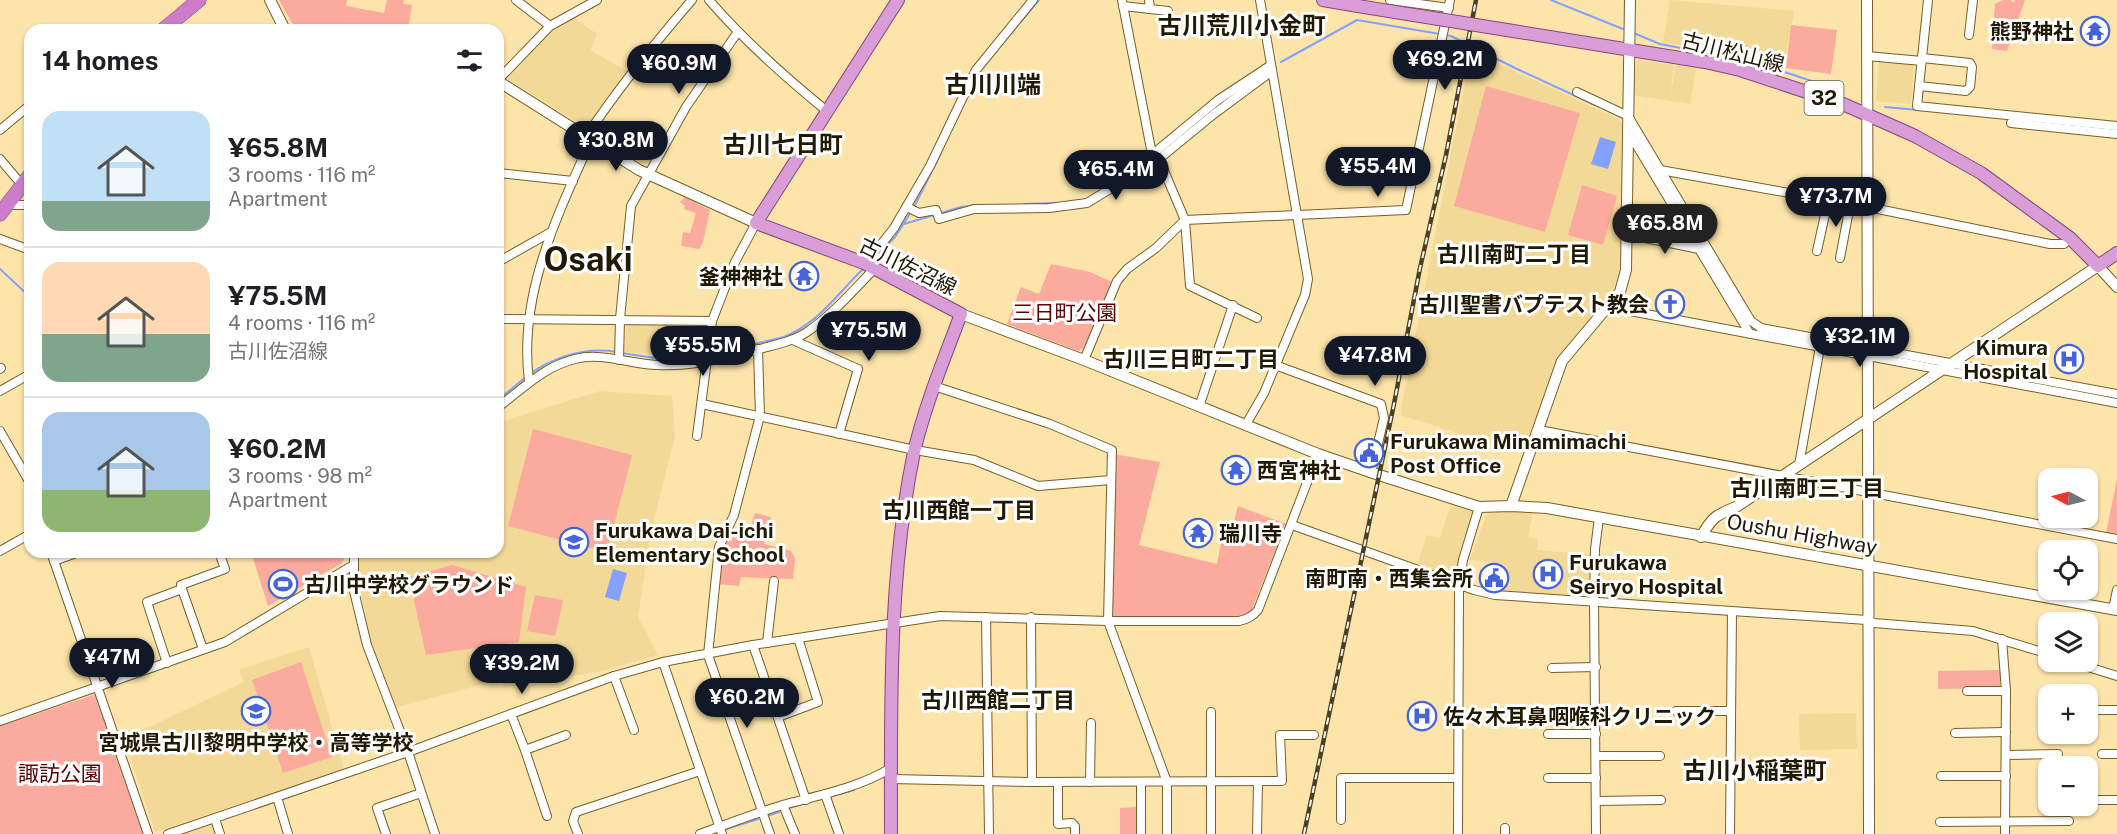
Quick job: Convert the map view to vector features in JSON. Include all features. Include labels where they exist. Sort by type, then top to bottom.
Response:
[{"type":"highway","points":[[170,24],[199,0]]},
{"type":"highway","points":[[2,208],[24,182]]},
{"type":"main road","points":[[756,222],[898,0]]},
{"type":"main road","name":"古川松山線","points":[[1323,0],[1705,62],[1740,70],[1843,104],[1914,135],[1981,173],[2070,238],[2098,266]]},
{"type":"main road","name":"古川佐沼線","points":[[756,222],[867,265],[961,314],[934,386],[915,450],[897,556],[891,834]]},
{"type":"main road","points":[[2098,266],[2116,254]]},
{"type":"street","points":[[270,0],[282,24]]},
{"type":"street","points":[[516,0],[550,26]]},
{"type":"street","points":[[504,75],[550,26],[597,0]]},
{"type":"street","points":[[528,376],[528,319],[532,295],[551,232],[588,139],[615,93],[692,0]]},
{"type":"street","points":[[708,0],[737,33],[828,112]]},
{"type":"street","points":[[504,401],[528,376],[577,358],[619,354],[655,365],[758,349],[793,340],[807,332],[830,314],[883,242],[911,209],[976,70],[1033,0]]},
{"type":"street","points":[[1245,426],[1264,393],[1307,287],[1308,279],[1260,0]]},
{"type":"street","points":[[1084,360],[1117,281],[1127,269],[1156,249],[1185,220],[1406,210],[1449,4],[1390,0]]},
{"type":"street","points":[[1510,506],[1562,361],[1608,307],[1624,282],[1630,0]]},
{"type":"street","points":[[1867,0],[1869,834]]},
{"type":"street","points":[[1928,0],[1917,106],[2102,128],[2117,134]]},
{"type":"street","points":[[1969,34],[1973,0]]},
{"type":"street","points":[[1168,11],[1150,5],[1122,3],[1151,149],[1157,156],[1185,220],[1190,286],[1257,318]]},
{"type":"street","points":[[619,354],[620,319],[631,206],[686,107],[737,33]]},
{"type":"street","points":[[1867,56],[1970,63],[1972,67],[1970,87],[1966,91],[1919,86]]},
{"type":"street","points":[[911,209],[919,213],[936,210],[939,219],[985,208],[1049,208],[1078,205],[1095,198],[1157,156],[1218,100],[1271,68]]},
{"type":"street","points":[[504,85],[649,175],[756,222],[735,262],[712,321],[697,436]]},
{"type":"street","points":[[1577,92],[1628,116],[1750,334]]},
{"type":"street","points":[[0,130],[24,110]]},
{"type":"street","points":[[2011,123],[2102,128],[2117,126]]},
{"type":"street","points":[[1628,130],[1751,321],[1761,328],[1820,347],[1952,363],[2117,394]]},
{"type":"street","points":[[0,159],[24,178]]},
{"type":"street","points":[[1660,170],[1868,207],[2050,244],[2064,244],[2070,238]]},
{"type":"street","points":[[504,174],[573,181]]},
{"type":"street","points":[[1817,251],[1828,201]]},
{"type":"street","points":[[1840,258],[1850,205]]},
{"type":"street","points":[[2,208],[24,206]]},
{"type":"street","points":[[504,259],[551,232]]},
{"type":"street","points":[[1626,234],[1702,247]]},
{"type":"street","points":[[0,239],[24,248]]},
{"type":"street","points":[[1701,537],[1710,520],[1716,515],[1736,507],[2098,266],[2117,287]]},
{"type":"street","points":[[1198,407],[1233,305]]},
{"type":"street","points":[[1608,307],[1750,334],[1783,336],[1868,352],[1942,370],[2117,403]]},
{"type":"street","name":"Oushu Highway","points":[[961,314],[1084,360],[1318,454],[1479,507],[1547,508],[2115,610]]},
{"type":"street","points":[[504,319],[712,321]]},
{"type":"street","points":[[793,340],[858,369],[839,434]]},
{"type":"street","points":[[1799,465],[1820,347]]},
{"type":"street","points":[[758,349],[760,416],[734,515],[719,547],[708,655],[770,834]]},
{"type":"street","points":[[1275,365],[1381,404],[1384,418],[1371,473]]},
{"type":"street","points":[[0,391],[24,377]]},
{"type":"street","points":[[934,386],[1050,424],[1112,450],[1108,621],[1167,782],[1167,834]]},
{"type":"street","points":[[702,404],[915,450],[974,460],[1038,486],[1111,480]]},
{"type":"street","points":[[1539,430],[2117,539]]},
{"type":"street","points":[[0,431],[24,473]]},
{"type":"street","points":[[168,834],[408,752],[614,675],[663,662],[753,645],[940,616],[1108,621],[1247,620],[1258,610],[1318,454]]},
{"type":"street","points":[[1458,834],[1459,585],[1463,560],[1479,507]]},
{"type":"street","points":[[1596,834],[1594,601],[1595,549],[1599,518]]},
{"type":"street","points":[[1292,525],[1459,585],[1495,595],[1957,628],[2038,650]]},
{"type":"street","points":[[0,551],[24,537]]},
{"type":"street","points":[[54,558],[148,834]]},
{"type":"street","points":[[203,650],[181,585],[225,569],[221,558]]},
{"type":"street","points":[[354,558],[354,591],[367,645],[408,752],[435,834]]},
{"type":"street","points":[[0,722],[225,642],[350,567]]},
{"type":"street","points":[[767,643],[774,581]]},
{"type":"street","points":[[167,663],[147,602],[182,588]]},
{"type":"street","points":[[2115,610],[2117,590]]},
{"type":"street","points":[[1730,834],[1732,611]]},
{"type":"street","points":[[986,617],[989,834]]},
{"type":"street","points":[[1031,618],[1032,782]]},
{"type":"street","points":[[778,717],[818,702],[798,638]]},
{"type":"street","points":[[2002,639],[2006,691],[2005,834]]},
{"type":"street","points":[[753,645],[806,800]]},
{"type":"street","points":[[663,662],[721,831]]},
{"type":"street","points":[[1552,668],[1596,667]]},
{"type":"street","points":[[2098,670],[2117,676]]},
{"type":"street","points":[[614,675],[634,730]]},
{"type":"street","points":[[1967,691],[2006,691]]},
{"type":"street","points":[[2098,710],[2117,710]]},
{"type":"street","points":[[1676,711],[1730,711]]},
{"type":"street","points":[[1211,712],[1211,834]]},
{"type":"street","points":[[511,714],[547,816]]},
{"type":"street","points":[[1090,782],[1091,723]]},
{"type":"street","points":[[1955,733],[2006,732]]},
{"type":"street","points":[[1548,734],[1596,734]]},
{"type":"street","points":[[525,750],[566,735]]},
{"type":"street","points":[[700,834],[721,831],[762,812],[891,773],[988,782],[1282,781],[1280,735],[1314,735]]},
{"type":"street","points":[[2006,754],[2058,754]]},
{"type":"street","points":[[2102,754],[2117,754]]},
{"type":"street","points":[[1596,756],[1660,756]]},
{"type":"street","points":[[578,834],[573,821],[576,812],[700,771]]},
{"type":"street","points":[[1941,776],[2006,776]]},
{"type":"street","points":[[1341,820],[1341,778],[1458,778]]},
{"type":"street","points":[[1548,778],[1596,778]]},
{"type":"street","points":[[1058,782],[1058,824],[1072,823],[1075,826],[1075,834]]},
{"type":"street","points":[[1141,782],[1141,834]]},
{"type":"street","points":[[1257,834],[1258,782]]},
{"type":"street","points":[[386,834],[377,808],[421,793]]},
{"type":"street","points":[[825,794],[839,834]]},
{"type":"street","points":[[277,798],[288,834]]},
{"type":"street","points":[[1596,801],[1661,800]]},
{"type":"street","points":[[2098,800],[2117,800]]},
{"type":"street","points":[[783,805],[795,834]]},
{"type":"street","points":[[215,819],[220,834]]},
{"type":"street","points":[[1940,822],[2069,821]]},
{"type":"shaded area","points":[[1670,0],[1794,11],[1783,68],[1757,59],[1711,49],[1663,43]]},
{"type":"shaded area","points":[[574,18],[597,34],[590,50],[627,71],[587,128],[506,78],[554,29]]},
{"type":"shaded area","points":[[1471,51],[1616,118],[1622,123],[1620,267],[1617,280],[1610,294],[1562,352],[1522,453],[1400,415]]},
{"type":"shaded area","points":[[1637,60],[1674,65],[1670,98],[1676,64],[1696,68],[1690,104],[1632,95]]},
{"type":"shaded area","points":[[1879,61],[1914,64],[1911,104],[1876,101]]},
{"type":"shaded area","points":[[626,324],[704,325],[703,354],[679,357],[625,352]]},
{"type":"shaded area","points":[[600,391],[672,396],[675,436],[651,532],[638,617],[658,655],[603,671],[504,688],[502,679],[394,708],[374,655],[357,575],[358,558],[504,558],[504,421]]},
{"type":"shaded area","points":[[1451,504],[1473,510],[1457,579],[1417,565],[1427,535],[1440,538]]},
{"type":"shaded area","points":[[1493,510],[1533,511],[1528,537],[1538,539],[1537,550],[1593,555],[1593,598],[1495,592],[1498,563],[1470,560],[1486,516]]},
{"type":"shaded area","name":"宮城県古川黎明中学校・高等学校","points":[[309,647],[344,769],[155,832],[124,739],[244,682],[239,670]]},
{"type":"shaded area","points":[[1856,713],[1857,749],[1800,750],[1799,714]]},
{"type":"shaded area","points":[[212,824],[215,834],[183,834]]},
{"type":"green space","points":[[279,0],[347,0],[346,6],[384,13],[387,0],[404,0],[403,4],[412,5],[409,24],[293,24]]},
{"type":"green space","points":[[2003,0],[2010,0],[2014,3],[2015,0],[2025,0],[2007,51],[1992,49],[1995,4]]},
{"type":"green space","points":[[1791,25],[1837,30],[1831,74],[1786,68]]},
{"type":"green space","points":[[1486,86],[1580,113],[1545,232],[1454,206]]},
{"type":"green space","points":[[1582,185],[1617,196],[1603,245],[1568,235]]},
{"type":"green space","points":[[685,197],[710,210],[703,242],[699,249],[681,246],[683,232],[690,233],[696,213],[684,209],[685,206],[680,202]]},
{"type":"green space","name":"三日町公園","points":[[1051,264],[1090,272],[1112,282],[1086,347],[1078,351],[1007,324],[1021,287],[1039,294]]},
{"type":"green space","points":[[533,429],[632,455],[607,552],[508,526]]},
{"type":"green space","points":[[1113,454],[1160,462],[1139,545],[1217,564],[1223,533],[1231,533],[1238,506],[1286,524],[1251,611],[1245,618],[1116,618],[1111,614]]},
{"type":"green space","points":[[2117,479],[2117,535],[2106,533]]},
{"type":"green space","points":[[755,513],[771,517],[764,544],[791,551],[795,558],[793,579],[741,577],[739,586],[717,584],[722,548],[727,537],[747,538]]},
{"type":"green space","name":"古川中学校グラウンド","points":[[253,558],[344,558],[342,563],[268,606]]},
{"type":"green space","points":[[452,565],[526,587],[519,642],[426,655],[409,577]]},
{"type":"green space","points":[[535,595],[563,600],[555,636],[527,631]]},
{"type":"green space","points":[[301,662],[332,757],[283,773],[252,680]]},
{"type":"green space","points":[[2000,670],[2000,688],[1938,689],[1938,671]]},
{"type":"green space","name":"諏訪公園","points":[[96,694],[144,834],[0,834],[0,726]]},
{"type":"green space","points":[[1136,807],[1136,834],[1120,834],[1120,808]]},
{"type":"water","points":[[1600,137],[1616,142],[1608,169],[1591,164]]},
{"type":"water","points":[[613,569],[627,573],[619,601],[605,597]]},
{"type":"waterway","points":[[983,67],[1039,0]]},
{"type":"waterway","points":[[1551,0],[1623,29]]},
{"type":"waterway","points":[[1281,62],[1357,20],[1440,34]]},
{"type":"waterway","points":[[1636,34],[1660,44],[1757,63],[1839,90]]},
{"type":"waterway","points":[[1446,35],[1595,105]]},
{"type":"waterway","points":[[1885,107],[1918,110]]},
{"type":"waterway","points":[[914,207],[941,153]]},
{"type":"waterway","points":[[1024,204],[1055,203]]},
{"type":"waterway","points":[[904,224],[961,207],[977,205]]},
{"type":"waterway","points":[[872,261],[895,237],[911,212]]},
{"type":"waterway","points":[[0,269],[24,291]]},
{"type":"waterway","points":[[622,353],[661,359],[695,358],[784,337],[797,331],[818,315],[863,269]]},
{"type":"waterway","points":[[1749,325],[1759,331]]},
{"type":"waterway","points":[[531,373],[572,354],[594,351],[617,352]]},
{"type":"waterway","points":[[504,395],[527,376]]},
{"type":"waterway","points":[[829,797],[854,790]]},
{"type":"waterway","points":[[789,808],[806,803]]},
{"type":"waterway","points":[[767,816],[779,812]]},
{"type":"waterway","points":[[723,830],[758,819]]},
{"type":"railway","points":[[1304,834],[1394,404],[1420,268],[1446,155],[1476,0]]},
{"type":"place","name":"熊野神社","points":[[2095,31]]},
{"type":"place","name":"釜神神社","points":[[804,276]]},
{"type":"place","name":"古川聖書バプテスト教会","points":[[1670,304]]},
{"type":"place","name":"Kimura Hospital","points":[[2069,359]]},
{"type":"place","name":"Furukawa Minamimachi Post Office","points":[[1369,453]]},
{"type":"place","name":"西宮神社","points":[[1236,470]]},
{"type":"place","name":"瑞川寺","points":[[1198,533]]},
{"type":"place","name":"Furukawa Dai-ichi Elementary School","points":[[574,542]]},
{"type":"place","name":"Furukawa Seiryo Hospital","points":[[1548,574]]},
{"type":"place","name":"南町南・西集会所","points":[[1494,578]]},
{"type":"place","name":"古川中学校グラウンド","points":[[283,584]]},
{"type":"place","name":"宮城県古川黎明中学校・高等学校","points":[[256,711]]},
{"type":"place","name":"佐々木耳鼻咽喉科クリニック","points":[[1422,716]]},
{"type":"district","name":"古川荒川小金町","points":[[1242,25]]},
{"type":"district","name":"古川川端","points":[[993,84]]},
{"type":"district","name":"古川七日町","points":[[783,144]]},
{"type":"district","name":"古川南町二丁目","points":[[1514,254]]},
{"type":"district","name":"Osaki","points":[[588,259]]},
{"type":"district","name":"古川三日町二丁目","points":[[1191,359]]},
{"type":"district","name":"古川南町三丁目","points":[[1807,488]]},
{"type":"district","name":"古川西館一丁目","points":[[959,510]]},
{"type":"district","name":"古川西館二丁目","points":[[998,700]]},
{"type":"district","name":"古川小稲葉町","points":[[1755,770]]}]
